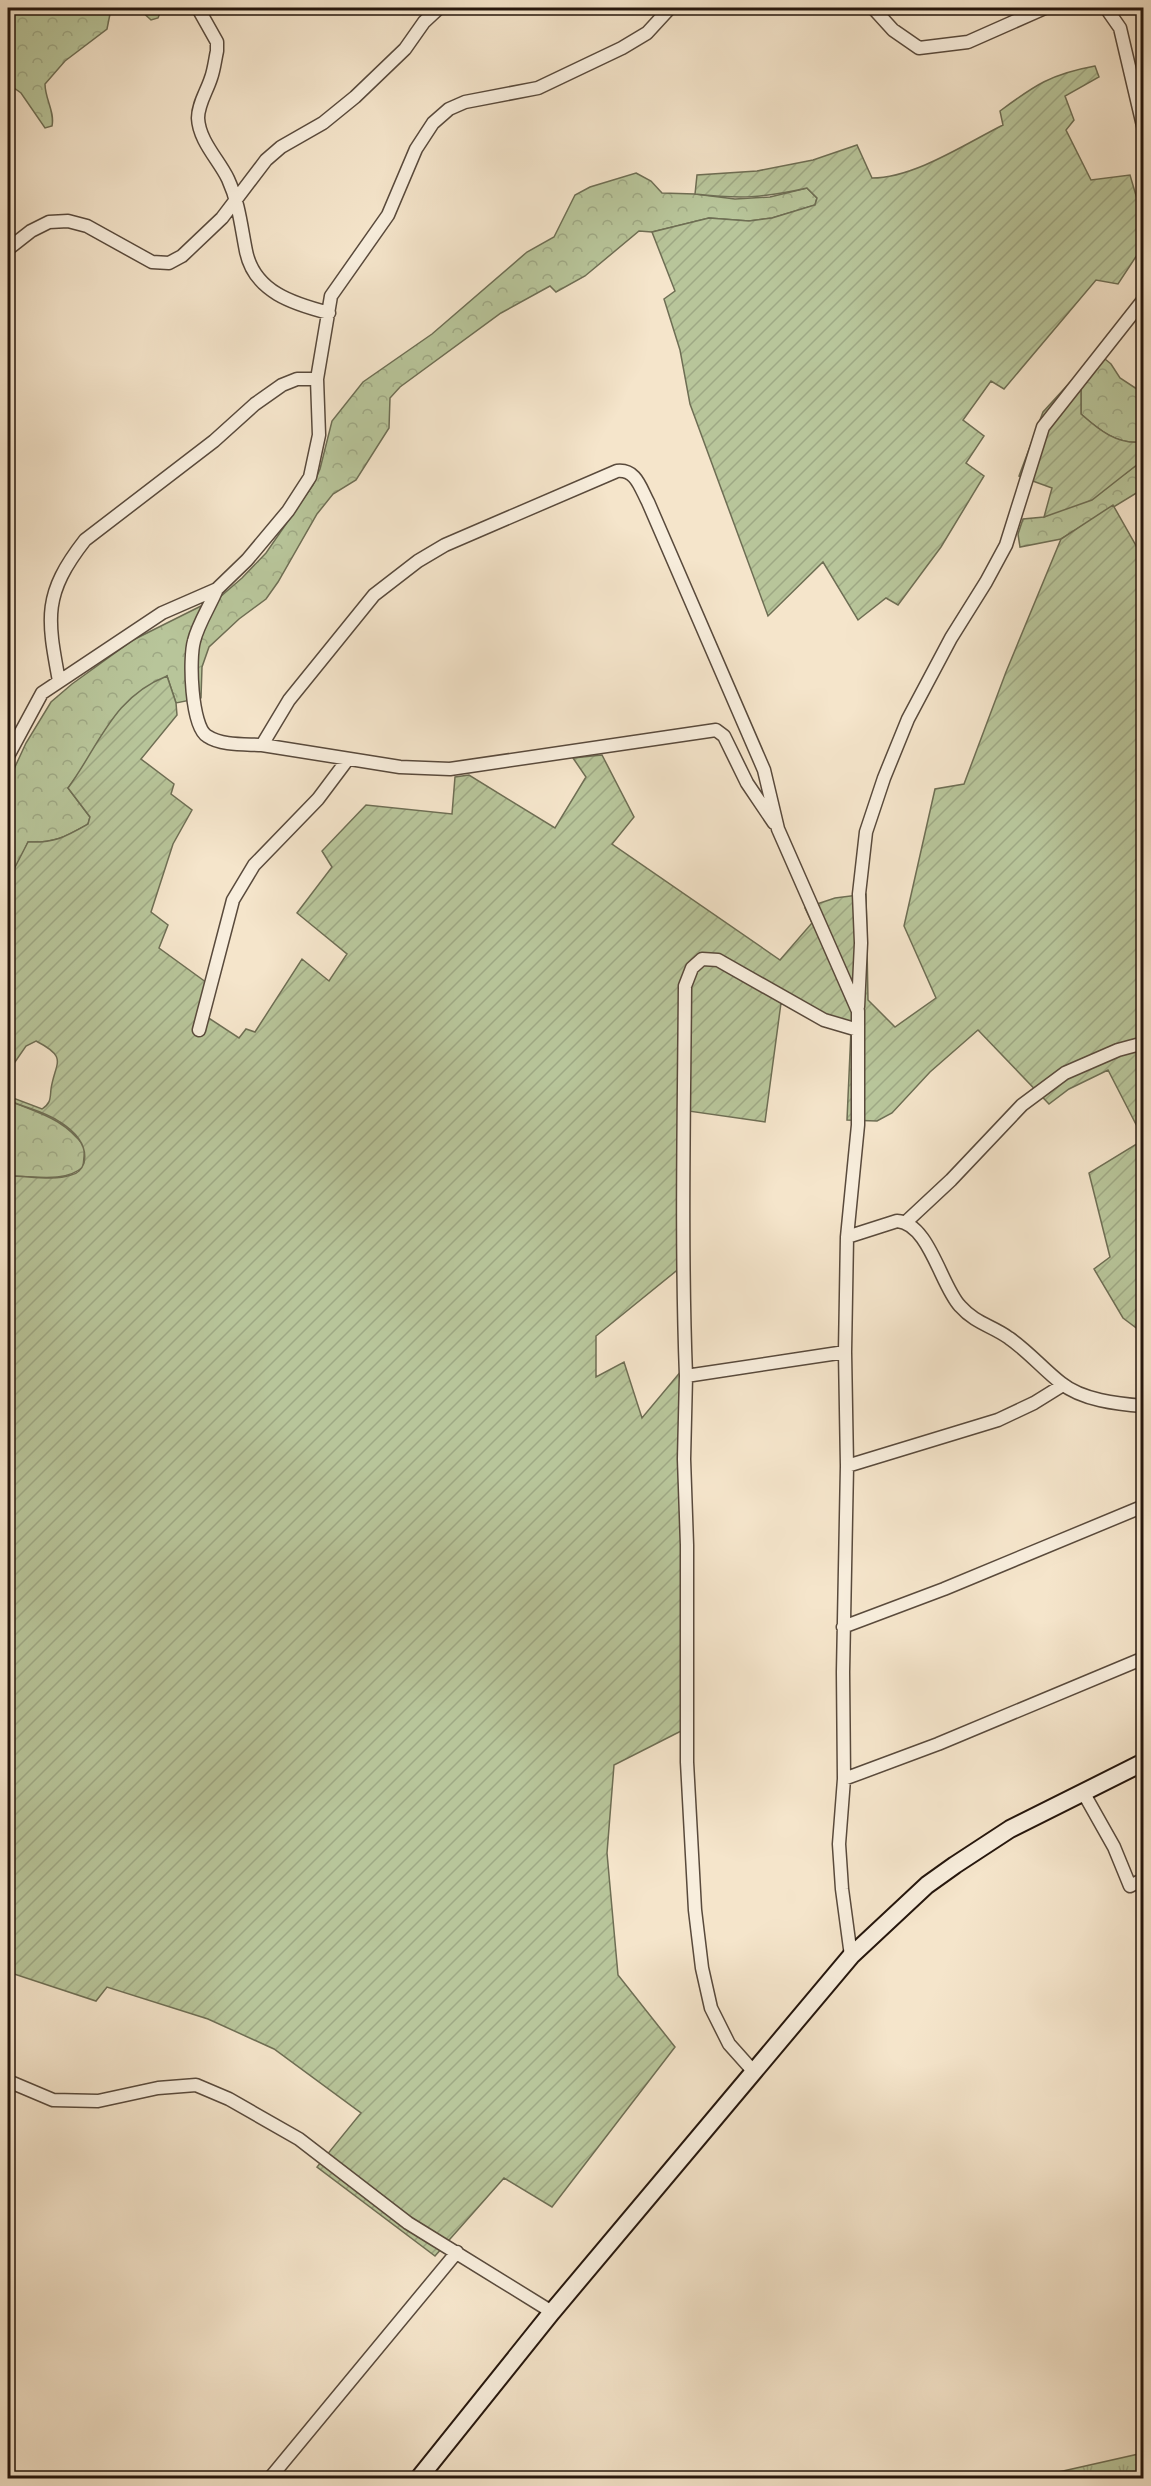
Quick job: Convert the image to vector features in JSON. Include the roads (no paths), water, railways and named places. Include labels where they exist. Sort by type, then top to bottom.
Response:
[{"type":"main road","points":[[419,2478],[552,2312],[851,1956],[927,1884],[955,1864],[1010,1829],[1143,1762]]},
{"type":"street","points":[[8,249],[31,231],[49,222],[68,221],[87,226],[152,262],[170,263],[204,237],[266,160],[281,147],[322,123],[355,97],[405,49],[424,22],[439,8]]},
{"type":"street","points":[[8,756],[42,693],[162,613],[217,589],[247,560],[288,511],[310,477],[319,435],[316,379],[331,296],[388,214],[416,148],[433,123],[449,109],[465,102],[538,88],[622,48],[647,33],[670,8]]},
{"type":"street","points":[[873,8],[893,30],[919,48],[968,42],[1045,8]]},
{"type":"street","points":[[1106,8],[1120,28],[1143,129]]},
{"type":"street","points":[[199,10],[217,42],[217,51],[198,118],[208,148],[227,176],[236,199],[246,253],[254,271],[264,285],[277,295],[300,306],[328,313]]},
{"type":"street","points":[[851,1956],[842,1889],[839,1844],[844,1779],[843,1627],[847,1466],[845,1352],[847,1237],[858,1125],[858,1011],[861,943],[859,894],[866,832],[884,778],[908,719],[951,638],[1006,545],[1043,427],[1143,299]]},
{"type":"street","points":[[59,681],[50,628],[50,608],[54,591],[71,558],[85,540],[282,385],[297,379],[316,379]]},
{"type":"street","points":[[262,745],[289,700],[374,594],[392,579],[445,545],[609,474],[624,471],[634,475],[648,502],[764,770],[778,829]]},
{"type":"street","points":[[217,589],[194,640],[191,672],[201,730],[205,735],[227,743],[262,745],[400,767],[450,769],[716,730],[724,736],[747,783],[778,829],[858,1011]]},
{"type":"street","points":[[199,1030],[223,933],[233,900],[241,885],[254,865],[318,799],[348,759]]},
{"type":"street","points":[[754,2072],[729,2044],[711,2008],[702,1968],[695,1910],[687,1762],[684,1459],[686,1376],[682,1272],[686,986],[692,968],[702,959],[718,960],[824,1020],[858,1030]]},
{"type":"street","points":[[906,1222],[951,1180],[1023,1105],[1065,1073],[1118,1050],[1143,1043]]},
{"type":"street","points":[[847,1237],[897,1221],[906,1222],[913,1227],[933,1255],[957,1303],[973,1319],[1009,1338],[1063,1385],[1088,1396],[1143,1406]]},
{"type":"street","points":[[686,1376],[845,1352]]},
{"type":"street","points":[[847,1466],[998,1420],[1034,1403],[1063,1385]]},
{"type":"street","points":[[843,1627],[1143,1506]]},
{"type":"street","points":[[844,1779],[938,1744],[1143,1658]]},
{"type":"street","points":[[1083,1792],[1110,1839],[1130,1886],[1143,1879]]},
{"type":"street","points":[[8,2081],[52,2100],[98,2101],[158,2088],[196,2085],[229,2099],[299,2139],[408,2223],[552,2312]]},
{"type":"street","points":[[270,2478],[457,2252]]}]
